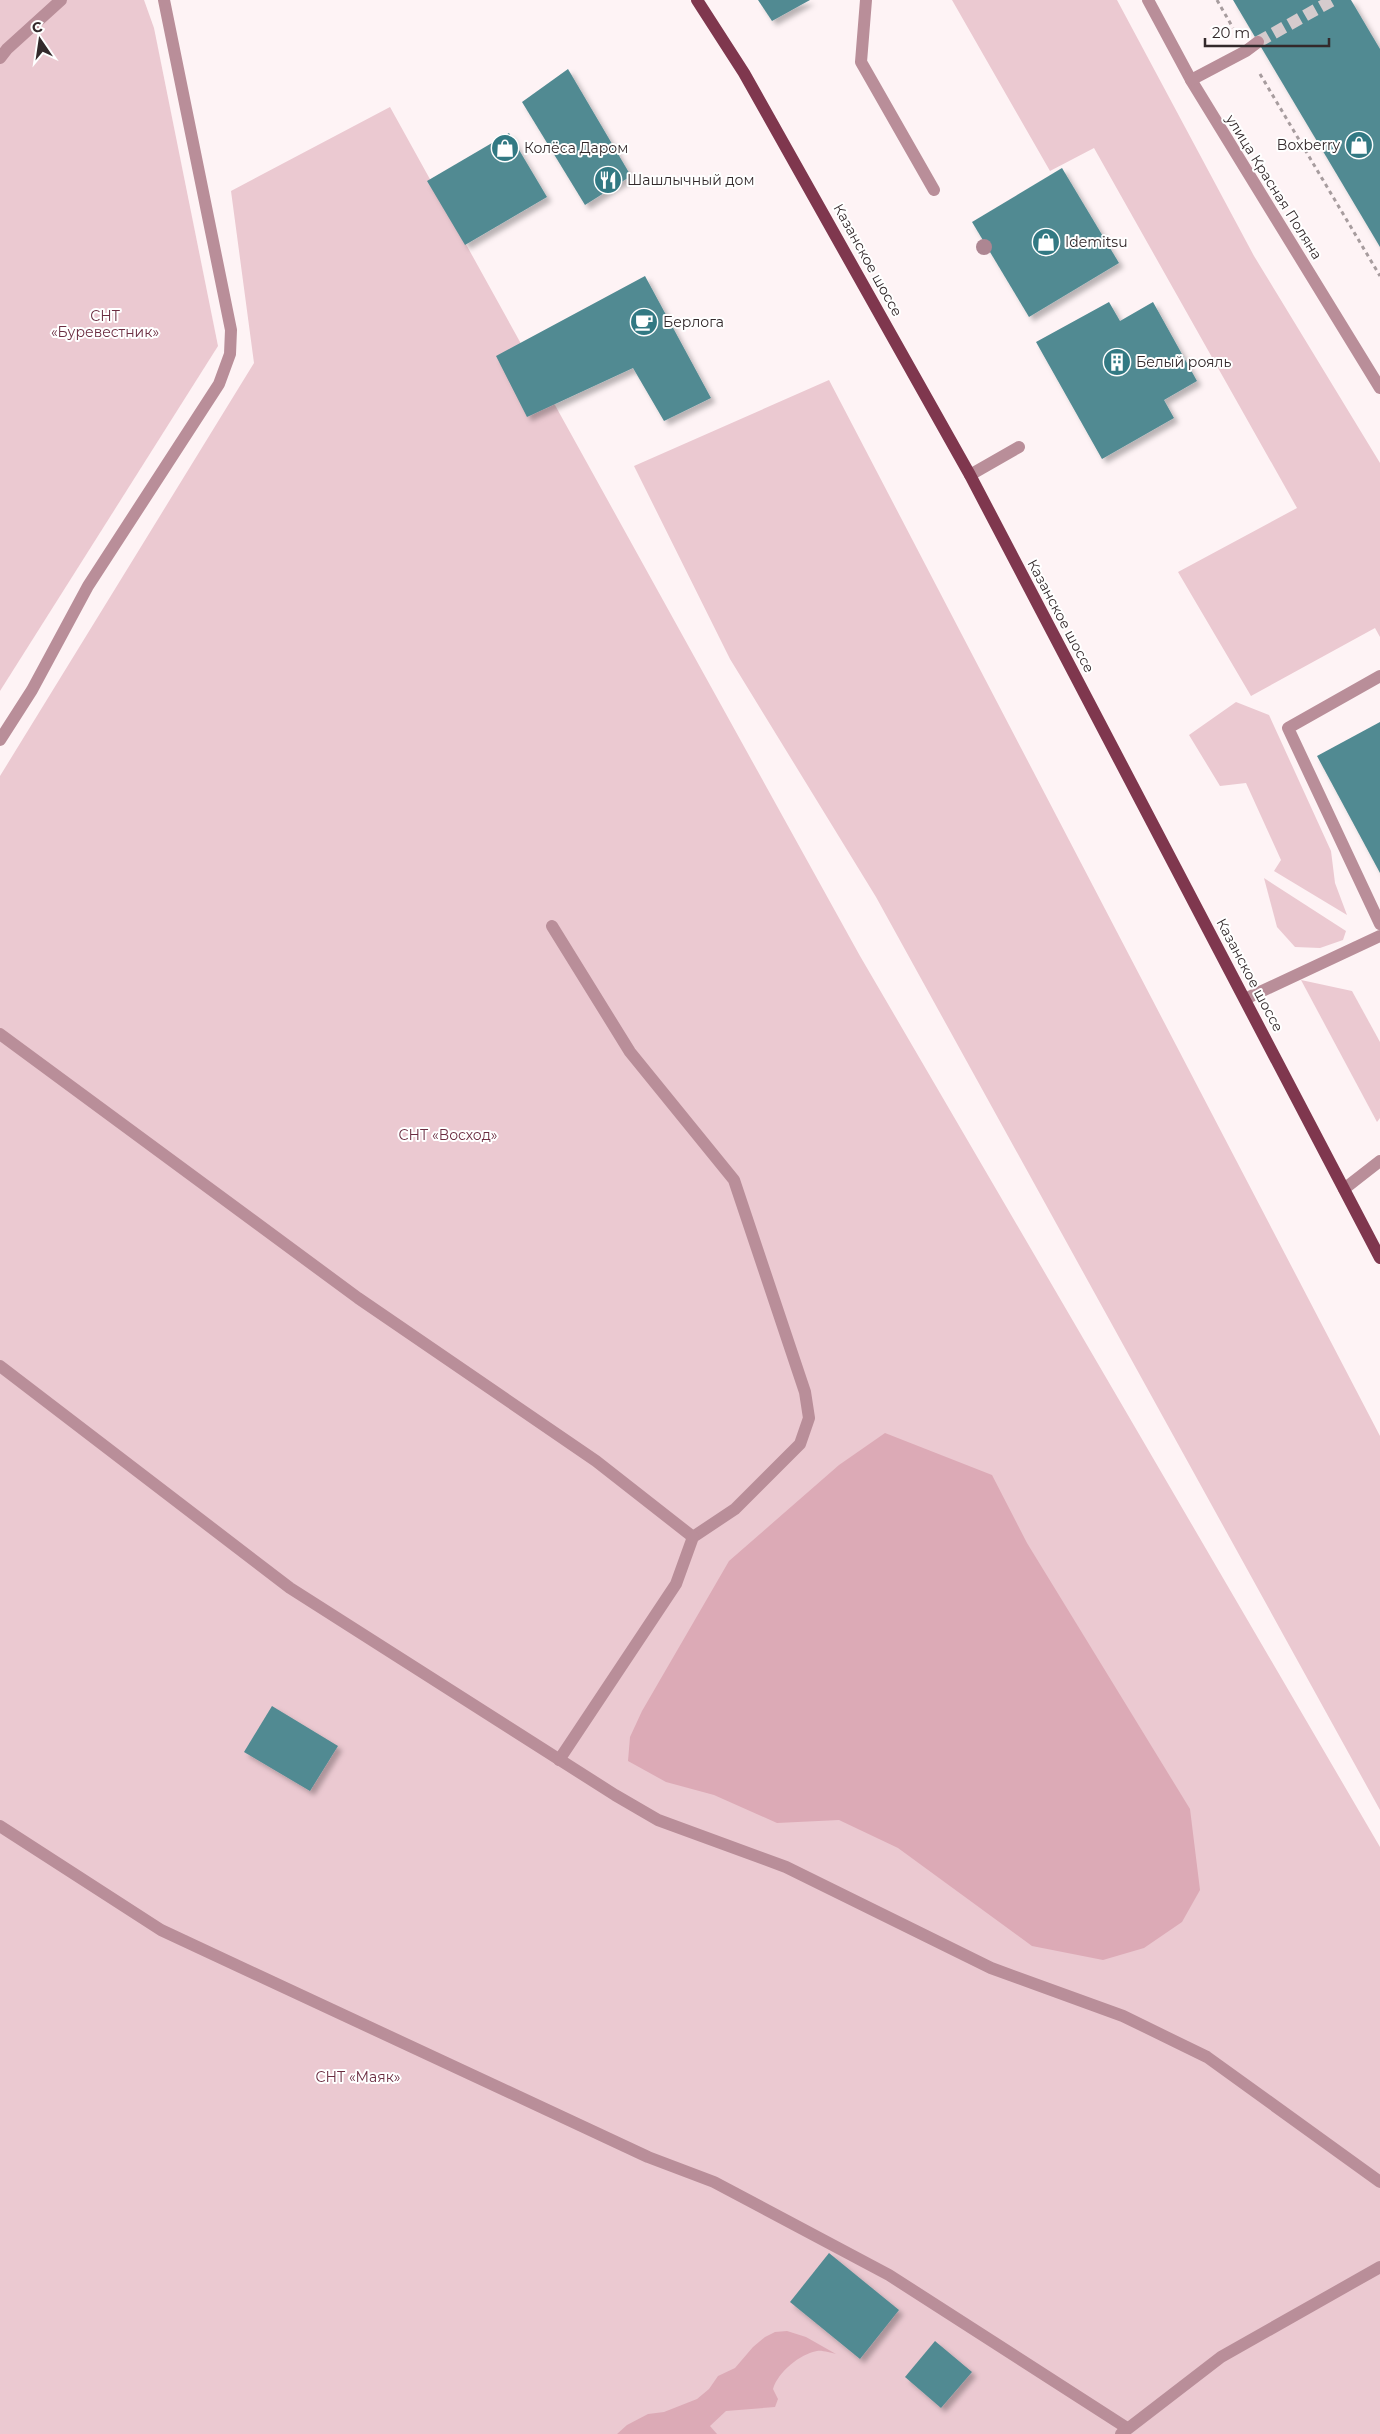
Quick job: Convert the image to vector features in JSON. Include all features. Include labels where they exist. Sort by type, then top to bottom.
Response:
[{"type":"main road","name":"Казанское шоссе","points":[[697,0],[754,90],[970,475],[1380,1258]]},
{"type":"street","points":[[0,58],[7,48],[60,0]]},
{"type":"street","points":[[0,740],[32,690],[88,586],[219,384],[230,354],[230,330],[164,0]]},
{"type":"street","points":[[866,0],[861,62],[934,190]]},
{"type":"street","name":"улица Красная Поляна","points":[[1148,0],[1191,80],[1380,388]]},
{"type":"street","points":[[1191,80],[1246,51],[1258,42]]},
{"type":"street","points":[[970,475],[1019,447]]},
{"type":"street","points":[[1380,676],[1288,728],[1380,924]]},
{"type":"street","points":[[552,926],[630,1052],[734,1180],[805,1392],[809,1418],[800,1444],[735,1509],[693,1538],[676,1584],[559,1760]]},
{"type":"street","points":[[1245,999],[1380,936]]},
{"type":"street","points":[[0,1034],[358,1298],[596,1461],[693,1538]]},
{"type":"street","points":[[1344,1189],[1380,1161]]},
{"type":"street","points":[[0,1366],[290,1588],[559,1760],[658,1820],[786,1867],[991,1968],[1123,2016],[1207,2057],[1380,2182]]},
{"type":"street","points":[[0,1826],[161,1930],[648,2157],[714,2182],[889,2274],[1124,2431],[1221,2357],[1380,2267]]},
{"type":"path","points":[[1217,0],[1380,276]]},
{"type":"green space","name":"СНТ «Буревестник»","points":[[0,0],[144,0],[154,28],[218,346],[0,691]]},
{"type":"green space","points":[[952,0],[1117,0],[1254,256],[1380,463],[1380,637],[1375,628],[1251,696],[1178,572],[1297,508],[1094,148],[1050,171]]},
{"type":"green space","name":"СНТ «Восход»","points":[[390,107],[860,956],[1380,1847],[1380,2434],[0,2434],[0,776],[254,363],[231,191]]},
{"type":"green space","points":[[829,380],[1380,1436],[1380,1810],[876,897],[730,659],[634,466]]},
{"type":"green space","points":[[1236,702],[1269,715],[1331,851],[1335,883],[1347,915],[1274,871],[1281,860],[1246,783],[1220,786],[1189,735]]},
{"type":"green space","points":[[1264,878],[1346,931],[1343,940],[1320,948],[1295,947],[1277,927]]},
{"type":"green space","points":[[1301,980],[1352,991],[1380,1042],[1380,1118],[1377,1122]]},
{"type":"shaded area","points":[[885,1433],[992,1475],[1027,1543],[1190,1809],[1200,1890],[1182,1922],[1144,1948],[1103,1960],[1032,1946],[898,1848],[839,1820],[777,1823],[714,1795],[666,1782],[628,1761],[630,1737],[642,1711],[729,1561],[839,1465]]},
{"type":"shaded area","points":[[787,2331],[806,2337],[836,2354],[817,2351],[804,2356],[790,2365],[780,2376],[773,2389],[778,2399],[775,2407],[726,2411],[710,2426],[717,2434],[617,2434],[627,2425],[648,2414],[664,2412],[697,2399],[709,2389],[718,2376],[735,2368],[753,2347],[765,2337],[775,2332]]},
{"type":"building","points":[[758,0],[810,0],[772,21]]},
{"type":"building","points":[[1233,0],[1351,0],[1380,49],[1380,247]]},
{"type":"building","points":[[568,69],[631,176],[585,205],[522,102]]},
{"type":"building","points":[[509,133],[547,197],[465,245],[427,181]]},
{"type":"building","points":[[1062,168],[1119,263],[1029,317],[972,222]]},
{"type":"building","points":[[645,276],[711,398],[664,421],[633,368],[527,417],[496,356]]},
{"type":"building","name":"Белый рояль","points":[[1109,302],[1120,321],[1153,302],[1197,381],[1164,400],[1174,418],[1102,459],[1036,342]]},
{"type":"building","points":[[1380,722],[1380,873],[1317,756]]},
{"type":"building","points":[[272,1706],[338,1746],[310,1791],[244,1752]]},
{"type":"building","points":[[829,2253],[899,2310],[860,2359],[790,2302]]},
{"type":"building","points":[[935,2341],[972,2372],[941,2408],[905,2377]]},
{"type":"tunnel","points":[[1258,42],[1333,0]]},
{"type":"place","name":"Boxberry","points":[[1359,145]]},
{"type":"place","name":"Колёса Даром","points":[[505,148]]},
{"type":"place","name":"Шашлычный дом","points":[[608,180]]},
{"type":"place","name":"Idemitsu","points":[[1046,242]]},
{"type":"place","name":"Берлога","points":[[644,322]]},
{"type":"place","name":"Белый рояль","points":[[1117,362]]},
{"type":"park label","name":"СНТ «Маяк»","points":[[358,2077]]}]
